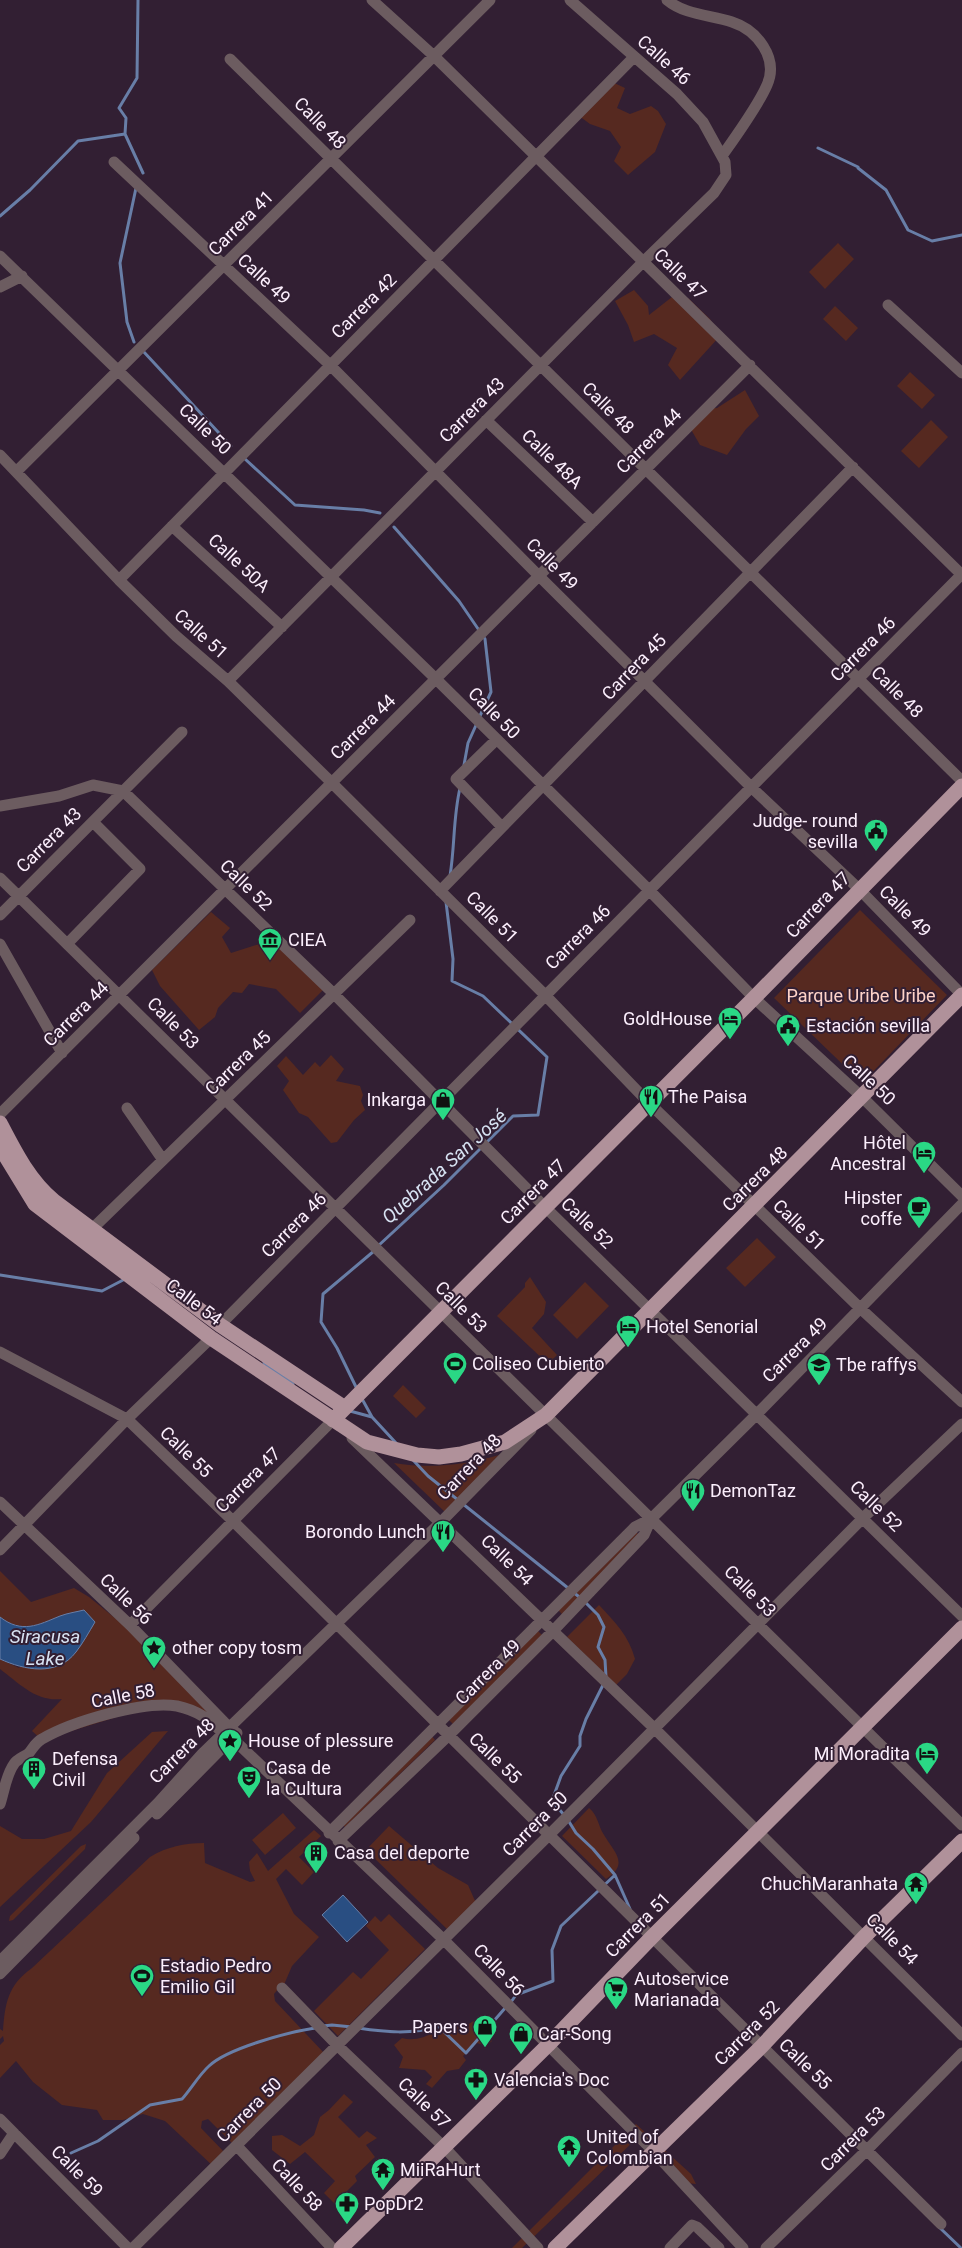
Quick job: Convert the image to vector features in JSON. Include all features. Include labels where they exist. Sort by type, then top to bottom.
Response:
[{"type":"main road","name":"Carrera 47","points":[[333,1420],[648,1102],[754,998],[962,786]]},
{"type":"main road","name":"Carrera 48","points":[[546,1415],[962,995]]},
{"type":"main road","name":"Calle 54","points":[[0,1123],[25,1170],[40,1190],[91,1230],[220,1324],[345,1408]]},
{"type":"main road","name":"Calle 54","points":[[0,1147],[35,1204],[211,1338],[333,1420]]},
{"type":"main road","points":[[333,1420],[367,1442],[417,1455],[439,1457],[482,1450],[505,1442],[546,1415]]},
{"type":"main road","name":"Carrera 51","points":[[341,2248],[548,2045],[651,1938],[962,1628]]},
{"type":"main road","name":"Carrera 52","points":[[555,2248],[762,2046],[864,1937],[962,1841]]},
{"type":"street","name":"Calle 47","points":[[372,0],[434,56],[962,574]]},
{"type":"street","name":"Carrera 41","points":[[17,471],[490,0]]},
{"type":"street","name":"Calle 46","points":[[570,0],[677,94],[703,122],[722,156]]},
{"type":"street","points":[[668,0],[687,11],[734,22],[742,26],[757,35],[769,59],[768,83],[722,156]]},
{"type":"street","name":"Carrera 42","points":[[119,580],[634,57]]},
{"type":"street","name":"Calle 48","points":[[230,59],[962,781]]},
{"type":"street","name":"Carrera 43","points":[[228,681],[643,262],[714,193],[726,175],[722,156]]},
{"type":"street","name":"Calle 49","points":[[114,162],[330,365],[751,787],[860,890],[962,995]]},
{"type":"street","name":"Calle 50","points":[[0,256],[436,679],[649,890],[754,998],[862,1097],[962,1196]]},
{"type":"street","points":[[0,287],[22,276]]},
{"type":"street","points":[[888,305],[962,373]]},
{"type":"street","name":"Carrera 44","points":[[0,1114],[750,365]]},
{"type":"street","name":"Calle 48A","points":[[486,420],[593,522]]},
{"type":"street","name":"Calle 51","points":[[0,455],[119,580],[176,636],[228,681],[332,783],[545,995],[648,1102],[861,1309],[962,1402]]},
{"type":"street","name":"Carrera 45","points":[[440,891],[853,468]]},
{"type":"street","name":"Calle 50A","points":[[172,526],[282,627]]},
{"type":"street","name":"Carrera 46","points":[[220,1324],[962,574]]},
{"type":"street","name":"Carrera 43","points":[[0,915],[182,732]]},
{"type":"street","points":[[496,740],[456,778],[502,827]]},
{"type":"street","points":[[0,816],[5,806],[59,796],[93,785],[123,791]]},
{"type":"street","name":"Calle 52","points":[[123,791],[334,994],[545,1207],[962,1616]]},
{"type":"street","points":[[67,944],[140,869],[93,822]]},
{"type":"street","name":"Calle 53","points":[[0,878],[962,1825]]},
{"type":"street","name":"Carrera 45","points":[[91,1230],[410,920]]},
{"type":"street","points":[[0,944],[62,1053]]},
{"type":"street","points":[[127,1108],[163,1160]]},
{"type":"street","name":"Carrera 49","points":[[336,1834],[437,1726],[542,1620],[635,1527],[651,1519],[756,1415],[962,1204]]},
{"type":"street","points":[[0,1550],[127,1419],[211,1338]]},
{"type":"street","name":"Calle 55","points":[[0,1352],[127,1419],[233,1521],[437,1726],[941,2224]]},
{"type":"street","name":"Carrera 48","points":[[0,1974],[160,1806],[202,1754],[228,1733],[546,1415]]},
{"type":"street","name":"Carrera 47","points":[[130,1625],[333,1420]]},
{"type":"street","name":"Calle 54","points":[[333,1420],[654,1728],[962,2035]]},
{"type":"street","name":"Carrera 50","points":[[133,2248],[443,1939],[550,1836],[654,1728],[863,1518],[962,1424]]},
{"type":"street","name":"Calle 56","points":[[0,1502],[130,1625],[228,1733],[336,1834],[443,1939],[653,2151],[743,2248]]},
{"type":"street","name":"Carrera 49","points":[[336,1834],[448,1736],[553,1631],[644,1535],[651,1519]]},
{"type":"street","name":"Calle 58","points":[[0,1804],[14,1764],[40,1740],[64,1728],[114,1713],[156,1704],[178,1706],[203,1716],[228,1733]]},
{"type":"street","name":"Carrera 48","points":[[0,1961],[72,1897]]},
{"type":"street","name":"Calle 57","points":[[282,1988],[444,2147],[538,2248]]},
{"type":"street","name":"Carrera 53","points":[[766,2248],[867,2150],[962,2053]]},
{"type":"street","name":"Calle 59","points":[[0,2118],[128,2248]]},
{"type":"street","points":[[0,2154],[14,2133]]},
{"type":"street","name":"Calle 58","points":[[237,2146],[332,2248]]},
{"type":"street","points":[[670,2248],[692,2225],[697,2227],[719,2248]]},
{"type":"green space","points":[[610,81],[625,88],[617,108],[630,114],[651,106],[658,111],[666,124],[655,152],[628,175],[614,161],[621,147],[610,131],[590,124],[575,113]]},
{"type":"green space","points":[[838,243],[854,259],[825,289],[809,272]]},
{"type":"green space","points":[[634,290],[648,306],[649,315],[672,297],[688,298],[710,319],[720,336],[680,380],[668,365],[677,348],[654,334],[634,342],[628,325],[615,301]]},
{"type":"green space","points":[[835,306],[858,328],[846,341],[823,319]]},
{"type":"green space","points":[[910,372],[935,395],[922,409],[897,386]]},
{"type":"green space","points":[[745,390],[759,416],[746,429],[727,455],[700,445],[689,426],[704,409],[717,408]]},
{"type":"green space","points":[[931,420],[948,437],[919,468],[901,451]]},
{"type":"green space","name":"Parque Uribe Uribe","points":[[860,910],[947,995],[862,1083],[774,998]]},
{"type":"green space","points":[[211,912],[230,928],[222,937],[231,953],[275,939],[323,990],[300,1013],[276,989],[249,984],[242,993],[233,992],[218,1008],[215,1017],[199,1030],[160,986],[152,970]]},
{"type":"green space","points":[[331,1055],[344,1069],[336,1081],[360,1086],[363,1095],[361,1101],[365,1110],[354,1120],[337,1142],[331,1143],[308,1117],[299,1113],[283,1090],[289,1081],[277,1066],[286,1056],[303,1075],[315,1062],[320,1067]]},
{"type":"green space","points":[[757,1238],[776,1257],[745,1287],[726,1268]]},
{"type":"green space","points":[[530,1277],[546,1302],[544,1314],[532,1328],[557,1355],[548,1364],[497,1316],[525,1287],[525,1283]]},
{"type":"green space","points":[[585,1282],[609,1306],[577,1339],[553,1315]]},
{"type":"green space","points":[[403,1385],[426,1408],[416,1418],[393,1396]]},
{"type":"green space","points":[[499,1455],[446,1513],[394,1463],[434,1466],[473,1461]]},
{"type":"green space","points":[[635,1531],[640,1536],[563,1615],[558,1610]]},
{"type":"green space","points":[[0,1571],[31,1602],[74,1588],[89,1597],[132,1632],[223,1723],[196,1712],[159,1704],[42,1740],[32,1731],[62,1699],[44,1698],[29,1691],[0,1669],[0,1659],[19,1668],[61,1616],[38,1625],[30,1626],[15,1625],[0,1617]]},
{"type":"green space","points":[[599,1605],[625,1636],[635,1659],[627,1674],[616,1685],[567,1637]]},
{"type":"green space","points":[[537,1630],[543,1636],[454,1725],[448,1719]]},
{"type":"green space","points":[[168,1731],[91,1822],[0,1907],[0,1826],[22,1839],[44,1839],[71,1831],[107,1773],[152,1732]]},
{"type":"green space","points":[[431,1735],[435,1740],[345,1827],[341,1823]]},
{"type":"green space","points":[[589,1808],[618,1858],[617,1868],[606,1879],[562,1836]]},
{"type":"green space","points":[[283,1813],[296,1828],[265,1855],[252,1840]]},
{"type":"green space","points":[[389,1826],[438,1868],[468,1885],[476,1903],[449,1931],[366,1850]]},
{"type":"green space","name":"Estadio Pedro Emilio Gil","points":[[314,1830],[321,1836],[299,1857],[314,1872],[302,1885],[286,1869],[276,1879],[294,1914],[319,1937],[292,1966],[283,1987],[279,1988],[274,1994],[275,2001],[324,2053],[235,2146],[208,2119],[202,2121],[201,2128],[226,2154],[214,2167],[165,2121],[143,2114],[123,2120],[103,2120],[97,2110],[62,2105],[33,2082],[16,2061],[0,2078],[0,2045],[4,2041],[3,2036],[0,2039],[0,2029],[3,2031],[7,2003],[13,1988],[24,1974],[150,1857],[176,1846],[204,1843],[205,1863],[250,1882],[255,1881],[250,1871],[249,1862],[257,1853],[268,1871]]},
{"type":"green space","points":[[86,1844],[85,1849],[13,1920],[9,1921],[10,1916],[81,1846]]},
{"type":"green space","points":[[389,1914],[425,1949],[338,2036],[314,2011],[353,1972],[361,1979],[389,1950],[366,1926],[375,1916],[381,1922]]},
{"type":"green space","points":[[483,2015],[488,2021],[482,2031],[492,2041],[486,2046],[477,2043],[463,2056],[466,2060],[459,2069],[447,2071],[432,2088],[426,2084],[432,2077],[425,2070],[399,2068],[403,2057],[394,2045],[402,2038],[421,2038],[449,2024],[464,2027]]},
{"type":"green space","points":[[344,2094],[353,2102],[338,2117],[359,2138],[367,2131],[377,2138],[366,2145],[375,2157],[355,2176],[357,2181],[344,2194],[353,2203],[344,2213],[324,2193],[335,2181],[305,2152],[290,2164],[272,2150],[272,2136],[282,2135],[300,2146],[314,2135],[320,2117]]},
{"type":"green space","points":[[636,2124],[691,2174],[696,2184],[687,2183],[635,2140],[522,2248],[512,2248]]},
{"type":"water","name":"Siracusa Lake","points":[[84,1610],[95,1622],[84,1641],[68,1660],[50,1668],[40,1669],[19,1666],[0,1659],[0,1617],[23,1627],[37,1625],[63,1615]]},
{"type":"water","points":[[343,1895],[368,1922],[347,1942],[322,1915]]},
{"type":"waterway","name":"Quebrada San José","points":[[138,0],[137,78],[119,108],[126,118],[125,134],[143,173]]},
{"type":"waterway","points":[[0,216],[30,190],[78,141],[125,134]]},
{"type":"waterway","points":[[818,148],[858,167]]},
{"type":"waterway","points":[[858,168],[886,190],[908,230],[932,241],[962,235]]},
{"type":"waterway","name":"Quebrada San José","points":[[134,342],[127,322],[120,263],[136,188]]},
{"type":"waterway","name":"Quebrada San José","points":[[143,351],[231,446]]},
{"type":"waterway","name":"Quebrada San José","points":[[245,459],[295,505],[380,513]]},
{"type":"waterway","name":"Quebrada San José","points":[[394,527],[459,601],[485,639],[491,692],[479,718]]},
{"type":"waterway","name":"Quebrada San José","points":[[464,765],[468,743],[477,723]]},
{"type":"waterway","name":"Quebrada San José","points":[[450,876],[460,788]]},
{"type":"waterway","name":"Quebrada San José","points":[[378,1246],[444,1185],[513,1116],[538,1115],[547,1057],[483,996],[452,981],[453,959],[446,902]]},
{"type":"waterway","name":"Quebrada San José","points":[[357,1389],[337,1348],[321,1322],[323,1294],[374,1251]]},
{"type":"waterway","points":[[0,1275],[102,1291],[125,1279]]},
{"type":"waterway","points":[[264,1363],[293,1384]]},
{"type":"waterway","name":"Quebrada San José","points":[[361,1397],[372,1417],[396,1443]]},
{"type":"waterway","points":[[350,1411],[372,1417]]},
{"type":"waterway","name":"Quebrada San José","points":[[413,1460],[428,1476],[583,1600],[598,1615],[604,1627],[598,1647],[605,1660],[606,1677]]},
{"type":"waterway","points":[[564,1815],[553,1802],[553,1798],[561,1776],[580,1746],[580,1736],[586,1719],[604,1683]]},
{"type":"waterway","points":[[568,1820],[576,1833],[593,1849],[615,1875],[630,1909]]},
{"type":"waterway","points":[[511,2002],[516,1995],[553,1981],[552,1950],[561,1926],[615,1875]]},
{"type":"waterway","points":[[358,2028],[408,2032],[438,2026],[466,2053],[506,2007]]},
{"type":"waterway","points":[[323,2026],[352,2027]]},
{"type":"waterway","points":[[71,2153],[98,2141],[150,2105],[182,2099],[209,2066],[218,2059],[244,2047],[275,2037],[315,2028]]},
{"type":"waterway","points":[[939,2227],[961,2248]]},
{"type":"place","name":"Judge- round sevilla","points":[[876,852]]},
{"type":"place","name":"CIEA","points":[[270,961]]},
{"type":"place","name":"GoldHouse","points":[[730,1040]]},
{"type":"place","name":"Estación sevilla","points":[[788,1047]]},
{"type":"place","name":"The Paisa","points":[[651,1118]]},
{"type":"place","name":"Inkarga","points":[[443,1121]]},
{"type":"place","name":"Hôtel Ancestral","points":[[924,1174]]},
{"type":"place","name":"Hipster coffe","points":[[919,1229]]},
{"type":"place","name":"Hotel Senorial","points":[[628,1348]]},
{"type":"place","name":"Coliseo Cubierto","points":[[455,1385]]},
{"type":"place","name":"Tbe raffys","points":[[819,1386]]},
{"type":"place","name":"DemonTaz","points":[[693,1512]]},
{"type":"place","name":"Borondo Lunch","points":[[443,1553]]},
{"type":"place","name":"other copy tosm","points":[[154,1669]]},
{"type":"place","name":"House of plessure","points":[[230,1762]]},
{"type":"place","name":"Mi Moradita","points":[[927,1775]]},
{"type":"place","name":"Defensa Civil","points":[[34,1790]]},
{"type":"place","name":"Casa de la Cultura","points":[[249,1799]]},
{"type":"place","name":"Casa del deporte","points":[[316,1874]]},
{"type":"place","name":"ChuchMaranhata","points":[[916,1905]]},
{"type":"place","name":"Estadio Pedro Emilio Gil","points":[[142,1997]]},
{"type":"place","name":"Autoservice Marianada","points":[[616,2010]]},
{"type":"place","name":"Papers","points":[[485,2048]]},
{"type":"place","name":"Car-Song","points":[[521,2055]]},
{"type":"place","name":"Valencia's Doc","points":[[476,2101]]},
{"type":"place","name":"United of Colombian","points":[[569,2168]]},
{"type":"place","name":"MiiRaHurt","points":[[383,2191]]},
{"type":"place","name":"PopDr2","points":[[347,2225]]}]
